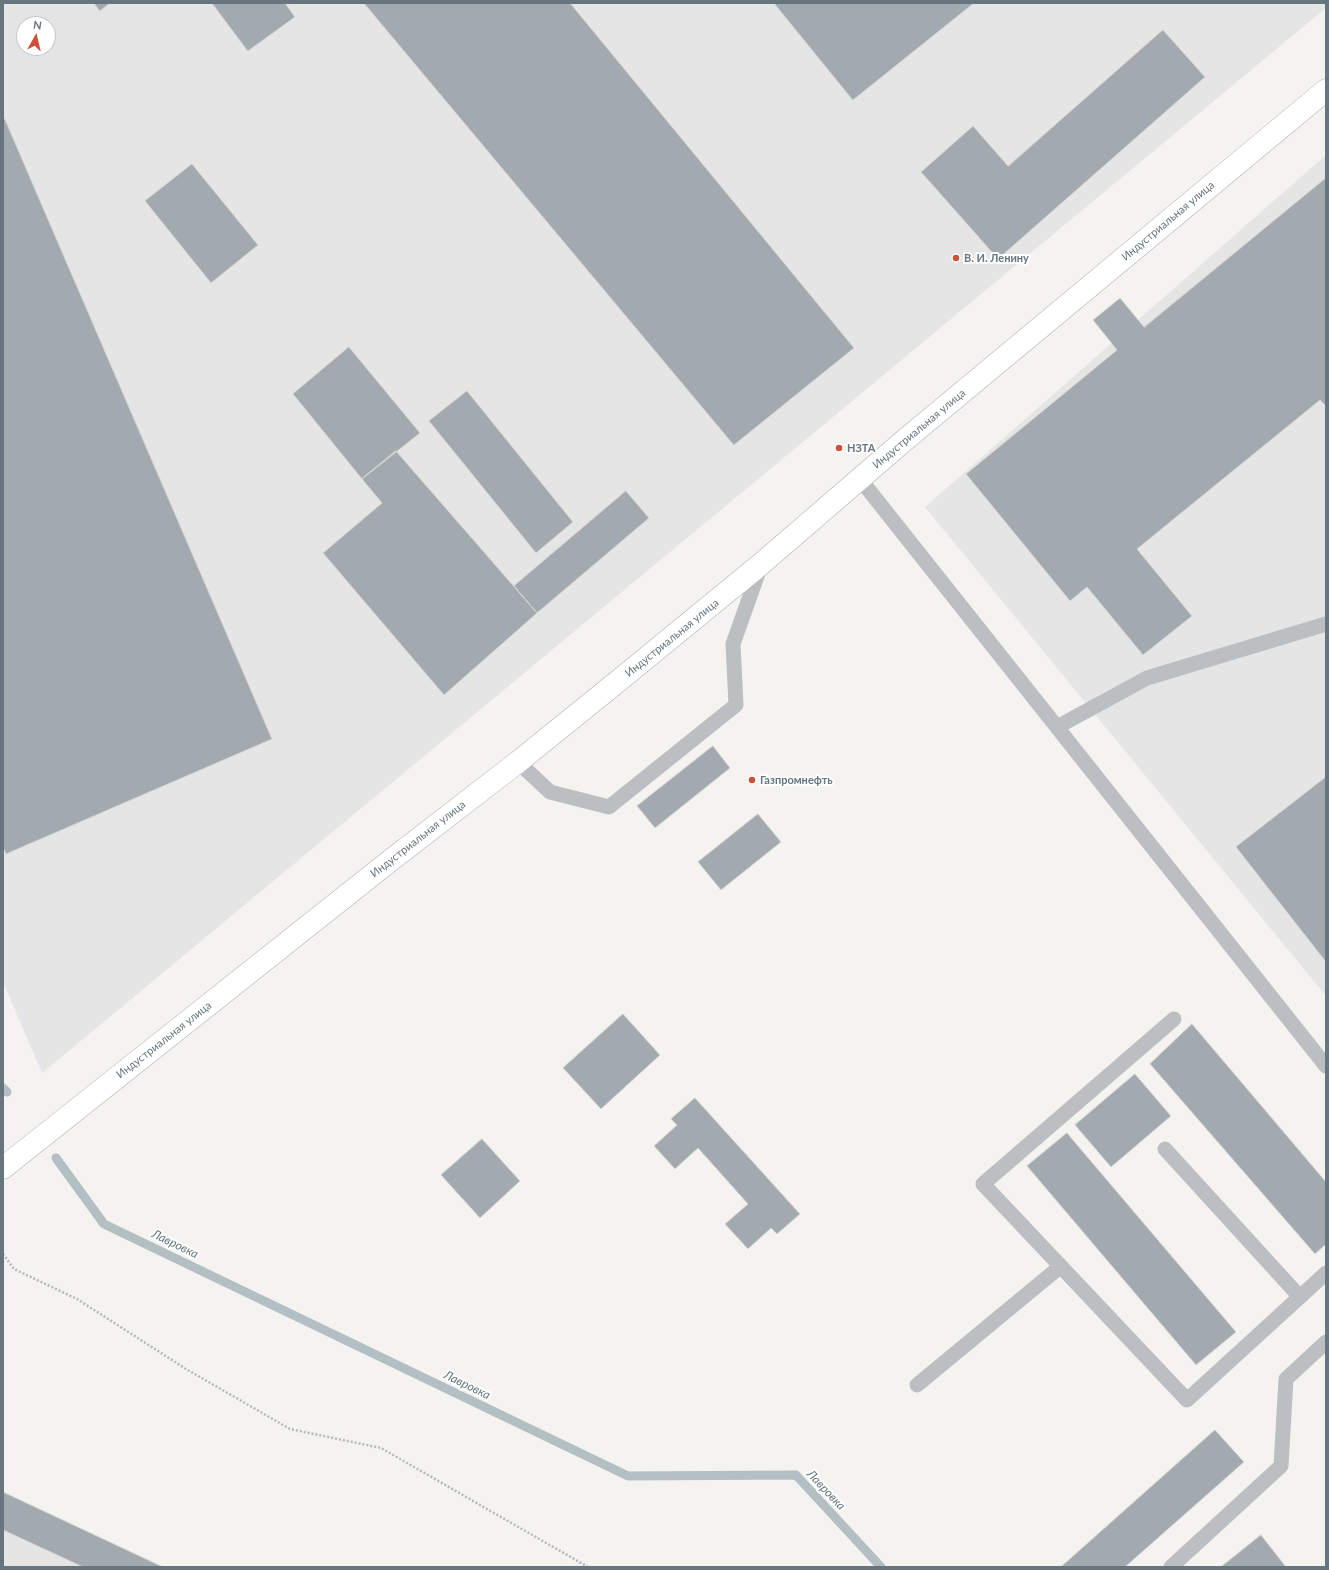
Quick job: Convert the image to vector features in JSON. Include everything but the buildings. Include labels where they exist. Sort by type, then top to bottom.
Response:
[{"type":"street","name":"Индустриальная улица","points":[[3,1168],[385,865],[518,762],[761,564],[912,434],[1326,90]]},
{"type":"lane","points":[[860,479],[1326,1066]]},
{"type":"lane","points":[[518,762],[550,792],[609,807],[730,710],[736,705],[733,644],[761,564]]},
{"type":"lane","points":[[1057,727],[1147,678],[1326,624]]},
{"type":"lane","points":[[1174,1019],[983,1184],[1187,1400],[1326,1273]]},
{"type":"lane","points":[[1165,1149],[1300,1297]]},
{"type":"lane","points":[[917,1385],[1061,1266]]},
{"type":"lane","points":[[1171,1567],[1281,1466],[1286,1379],[1326,1342]]},
{"type":"path","points":[[3,1254],[14,1269],[77,1299],[186,1369],[290,1429],[381,1448],[588,1567]]},
{"type":"shaded area","points":[[3,3],[1326,3],[1326,8],[42,1073],[3,982]]},
{"type":"shaded area","points":[[1326,155],[1326,996],[925,507]]},
{"type":"shaded area","points":[[3,1492],[163,1567],[3,1567]]},
{"type":"waterway","name":"Лавровка","points":[[3,1088],[7,1092]]},
{"type":"waterway","name":"Лавровка","points":[[56,1158],[104,1224],[628,1476],[796,1475],[881,1567]]},
{"type":"place","name":"В. И. Ленину","points":[[956,258]]},
{"type":"place","name":"НЗТА","points":[[839,448]]},
{"type":"place","name":"Газпромнефть","points":[[752,780]]}]
